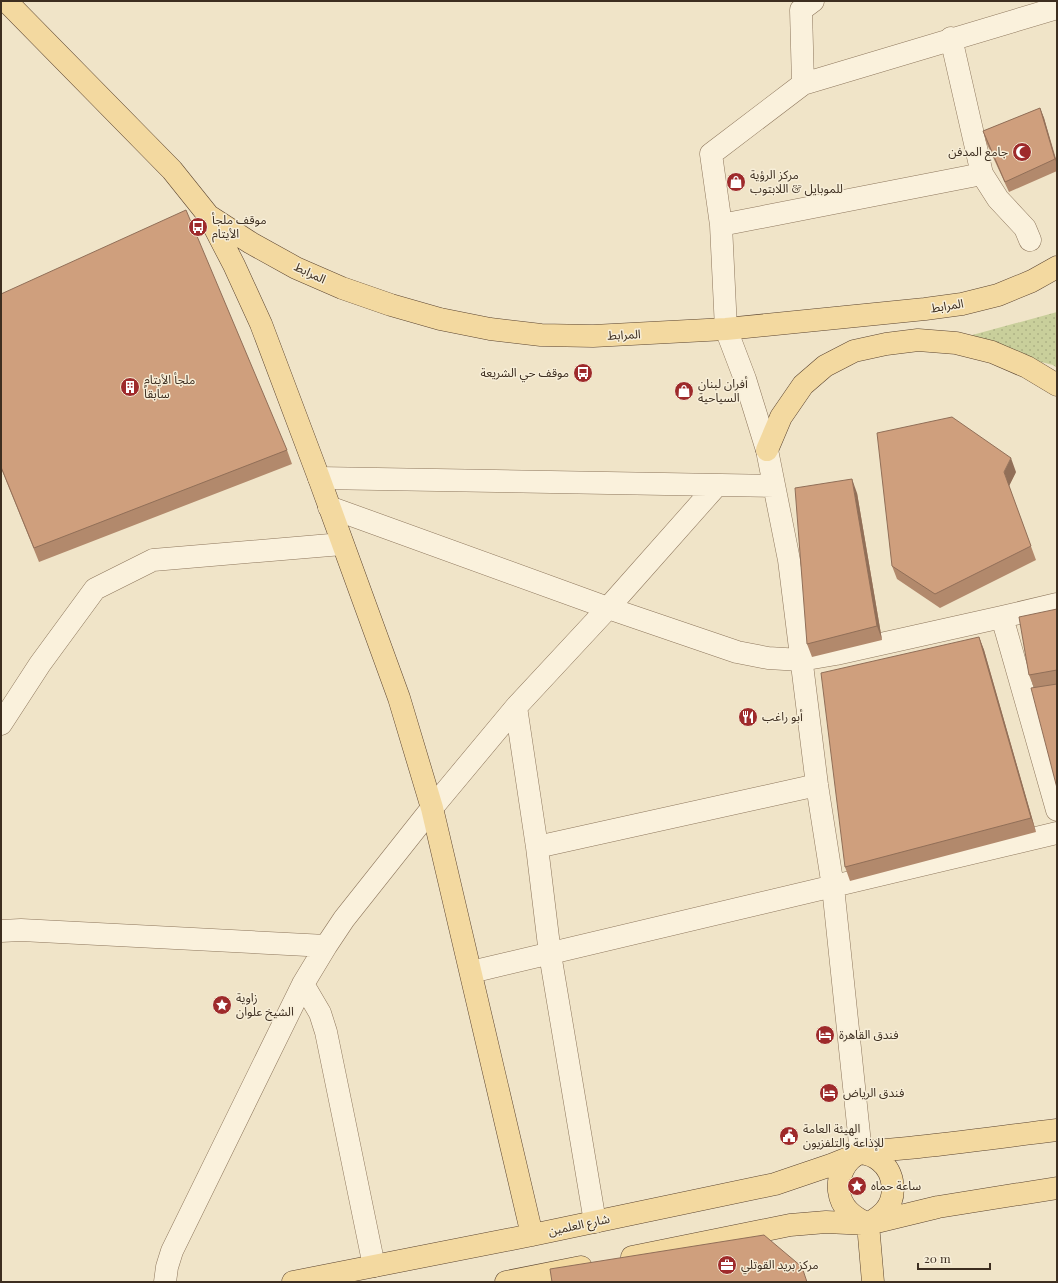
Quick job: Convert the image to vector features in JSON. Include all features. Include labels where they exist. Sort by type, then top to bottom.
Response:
[{"type":"main road","points":[[6,1],[172,170],[208,215],[234,265],[261,324],[399,698],[432,808],[532,1235]]},
{"type":"main road","name":"المرابط","points":[[208,215],[251,243],[296,268],[342,288],[391,306],[440,319],[490,329],[541,335],[592,336],[726,330],[925,309],[962,304],[998,295],[1032,281],[1057,267]]},
{"type":"main road","points":[[767,450],[781,417],[803,385],[826,366],[854,351],[886,344],[918,340],[956,343],[992,352],[1027,367],[1057,385]]},
{"type":"main road","name":"شارع العلمين","points":[[293,1282],[532,1235],[775,1184],[831,1165],[861,1152],[1057,1130]]},
{"type":"main road","points":[[861,1152],[872,1155],[881,1161],[888,1170],[892,1180],[893,1191],[891,1202],[886,1211],[878,1219],[868,1224],[857,1219],[848,1211],[842,1202],[839,1190],[840,1178],[844,1168],[851,1159],[861,1152]]},
{"type":"main road","points":[[506,1282],[548,1278],[606,1262],[790,1225],[826,1222],[868,1224],[938,1207],[1057,1188]]},
{"type":"main road","points":[[868,1224],[874,1282]]},
{"type":"street","points":[[803,84],[801,10],[813,1]]},
{"type":"street","points":[[861,1152],[833,887],[818,785],[789,560],[767,450],[745,380],[726,330],[721,225],[711,154],[803,84],[951,38],[1057,8]]},
{"type":"street","points":[[951,38],[982,174],[998,199],[1025,228],[1030,240]]},
{"type":"street","points":[[721,225],[982,174]]},
{"type":"street","points":[[319,478],[774,486]]},
{"type":"street","points":[[165,1282],[167,1267],[172,1252],[303,984],[344,919],[432,808],[516,707],[608,608],[717,485]]},
{"type":"street","points":[[329,507],[608,608],[737,652],[768,658],[802,660],[1057,604]]},
{"type":"street","points":[[1,724],[40,664],[95,589],[153,560],[342,544]]},
{"type":"street","points":[[1002,617],[1057,810]]},
{"type":"street","points":[[516,707],[550,954],[594,1222]]},
{"type":"street","points":[[536,847],[818,785]]},
{"type":"street","points":[[471,972],[1057,833]]},
{"type":"street","points":[[1,931],[21,930],[326,946]]},
{"type":"street","points":[[303,984],[320,1013],[326,1032],[374,1266]]},
{"type":"green space","points":[[1057,312],[1057,368],[1053,365],[954,340]]},
{"type":"building","name":"جامع المدفن","points":[[1040,108],[1055,159],[1005,182],[983,131]]},
{"type":"building","name":"ملجأ الأيتام سابقاً","points":[[186,210],[287,450],[34,548],[1,467],[1,294]]},
{"type":"building","points":[[952,417],[1011,458],[1004,472],[1031,546],[935,594],[892,566],[877,433]]},
{"type":"building","points":[[852,479],[877,626],[807,644],[795,488]]},
{"type":"building","points":[[1057,609],[1057,670],[1029,675],[1019,617]]},
{"type":"building","points":[[979,637],[1031,818],[845,867],[821,673]]},
{"type":"building","points":[[1057,684],[1057,788],[1031,688]]},
{"type":"building","points":[[764,1235],[802,1267],[807,1282],[552,1282],[550,1269]]},
{"type":"place","name":"جامع المدفن","points":[[1022,152]]},
{"type":"place","name":"مركز الرؤية للموبايل & اللابتوب","points":[[736,182]]},
{"type":"place","name":"موقف ملجأ الأيتام","points":[[198,227]]},
{"type":"place","name":"موقف حي الشريعة","points":[[583,373]]},
{"type":"place","name":"ملجأ الأيتام سابقاً","points":[[130,387]]},
{"type":"place","name":"أفران لبنان السياحية","points":[[684,391]]},
{"type":"place","name":"أبو راغب","points":[[748,717]]},
{"type":"place","name":"زاوية الشيخ علوان","points":[[222,1005]]},
{"type":"place","name":"فندق القاهرة","points":[[825,1035]]},
{"type":"place","name":"فندق الرياض","points":[[829,1093]]},
{"type":"place","name":"الهيئة العامة للإذاعة والتلفزيون","points":[[789,1136]]},
{"type":"place","name":"ساعة حماه","points":[[857,1186]]},
{"type":"place","name":"مركز بريد القوتلي","points":[[727,1265]]}]
